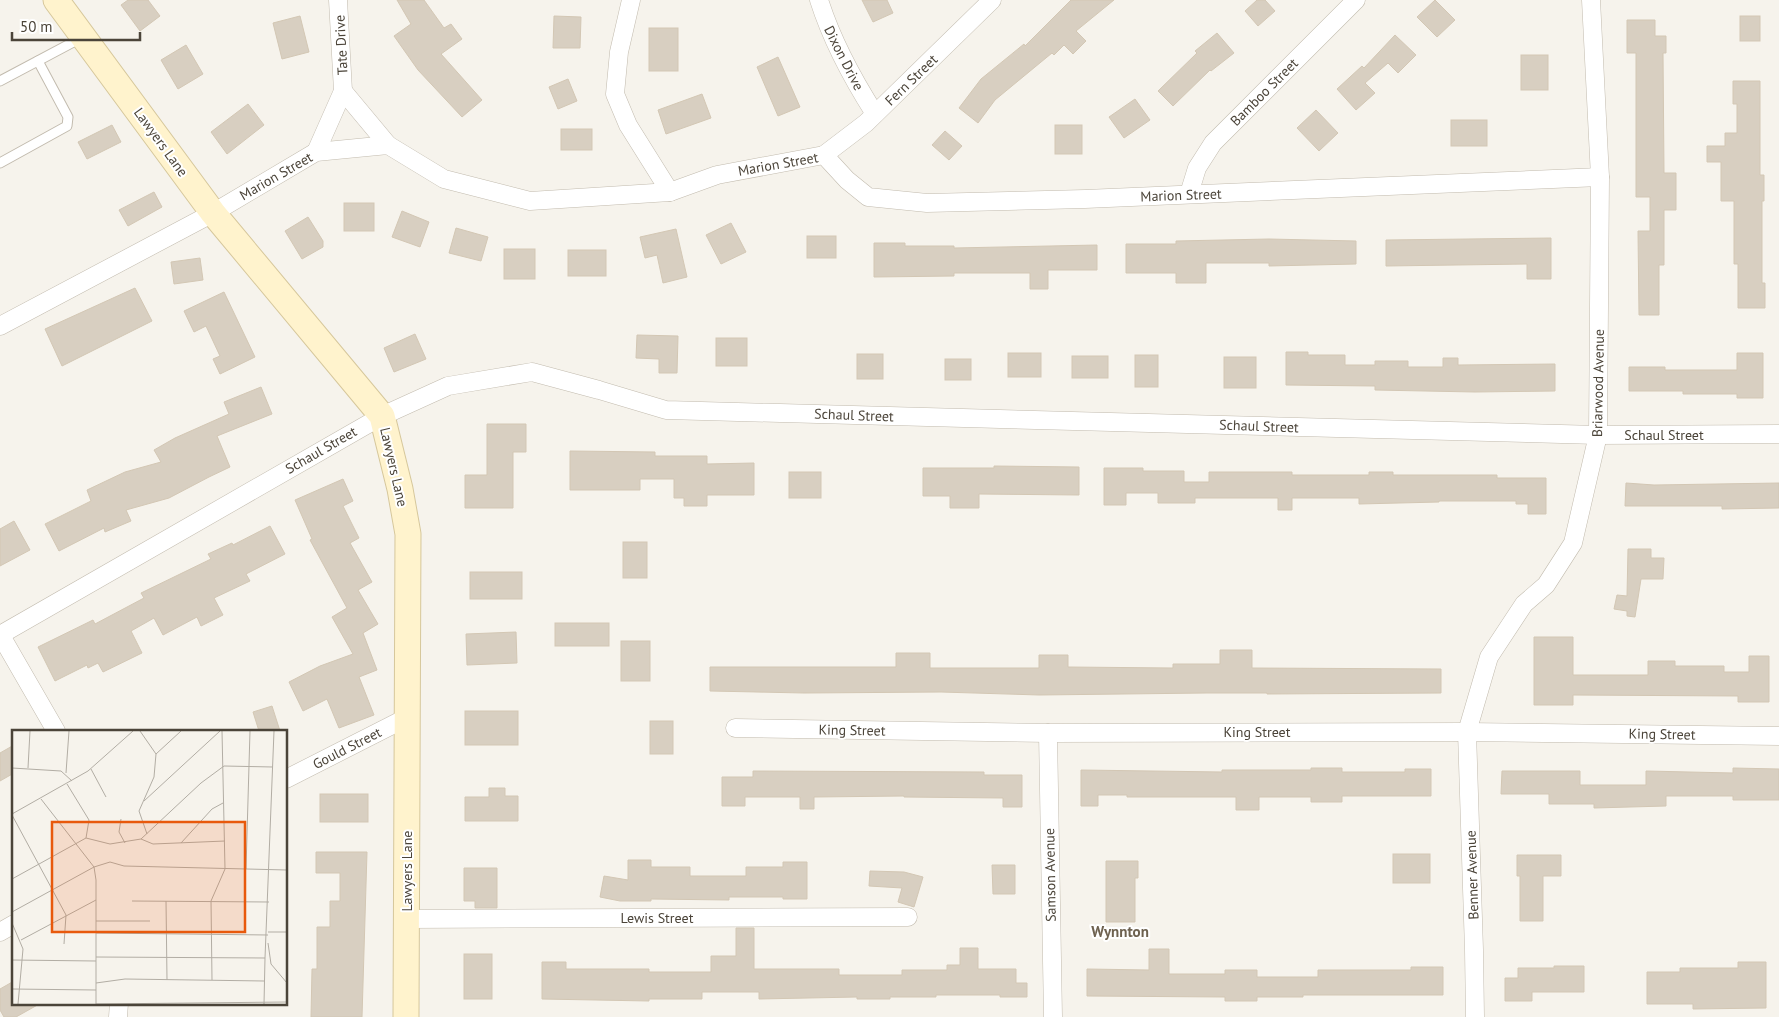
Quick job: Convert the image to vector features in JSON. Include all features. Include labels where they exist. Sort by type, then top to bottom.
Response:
[{"type":"street","name":"Lawyers Lane","points":[[56,0],[213,213],[382,416],[400,489],[408,534],[406,1017]]},
{"type":"street","name":"Tate Drive","points":[[316,152],[343,91],[338,0]]},
{"type":"street","points":[[631,0],[619,52],[615,94],[628,125],[670,192]]},
{"type":"street","name":"Dixon Drive","points":[[819,0],[824,19],[850,75],[875,114]]},
{"type":"street","name":"Fern Street","points":[[824,155],[875,114],[992,0]]},
{"type":"street","name":"Bamboo Street","points":[[1189,194],[1197,168],[1213,143],[1356,0]]},
{"type":"street","name":"Briarwood Avenue","points":[[1467,732],[1489,657],[1524,604],[1546,584],[1573,543],[1598,436],[1600,177],[1591,0]]},
{"type":"street","name":"Tate Drive","points":[[343,91],[388,145]]},
{"type":"street","name":"Marion Street","points":[[0,326],[213,213],[316,152],[388,145],[444,179],[530,200],[670,192],[717,175],[824,155],[847,180],[868,197],[927,203],[1600,177]]},
{"type":"street","name":"Schaul Street","points":[[0,634],[382,416],[448,386],[532,372],[666,410],[1598,436],[1779,434]]},
{"type":"street","points":[[0,634],[55,730]]},
{"type":"street","name":"Gould Street","points":[[288,778],[408,717]]},
{"type":"street","name":"King Street","points":[[736,728],[1048,733],[1467,732],[1779,736]]},
{"type":"street","name":"Benner Avenue","points":[[1467,732],[1475,1017]]},
{"type":"street","name":"Samson Avenue","points":[[1048,733],[1053,1017]]},
{"type":"street","name":"Lewis Street","points":[[407,919],[908,918]]},
{"type":"street","points":[[0,932],[12,925]]},
{"type":"street","points":[[118,1017],[119,1004]]},
{"type":"lane","points":[[0,81],[83,37]]},
{"type":"lane","points":[[0,163],[67,126],[68,117],[38,61]]},
{"type":"building","points":[[128,0],[148,0],[160,16],[140,31],[121,5]]},
{"type":"building","points":[[397,0],[424,0],[444,28],[451,24],[462,39],[441,54],[482,100],[462,117],[418,70],[394,36],[411,24]]},
{"type":"building","points":[[862,0],[887,0],[893,13],[873,22]]},
{"type":"building","points":[[1071,0],[1114,0],[1076,31],[1086,41],[1073,54],[1064,45],[1054,55],[1052,53],[995,100],[978,123],[959,108],[981,79],[1024,44],[1025,46]]},
{"type":"building","points":[[1257,0],[1265,0],[1275,11],[1258,26],[1245,11]]},
{"type":"building","points":[[1435,0],[1455,20],[1437,37],[1417,17]]},
{"type":"building","points":[[300,16],[309,52],[282,59],[273,23]]},
{"type":"building","points":[[554,16],[581,17],[580,48],[553,48]]},
{"type":"building","points":[[1740,16],[1760,16],[1760,41],[1740,41]]},
{"type":"building","points":[[1627,20],[1655,20],[1655,36],[1666,36],[1666,53],[1663,53],[1664,173],[1676,173],[1676,210],[1664,210],[1664,265],[1659,265],[1659,315],[1639,315],[1638,231],[1650,231],[1650,197],[1636,197],[1636,53],[1627,53]]},
{"type":"building","points":[[649,28],[678,28],[678,71],[649,71]]},
{"type":"building","points":[[1217,33],[1234,53],[1210,70],[1173,106],[1158,91],[1197,53],[1195,51]]},
{"type":"building","points":[[1395,35],[1416,55],[1398,73],[1388,63],[1365,83],[1375,93],[1356,110],[1337,89],[1362,66],[1364,68]]},
{"type":"building","points":[[186,45],[203,74],[178,89],[161,60]]},
{"type":"building","points":[[1521,55],[1548,55],[1548,90],[1521,90]]},
{"type":"building","points":[[778,57],[800,107],[778,116],[757,67]]},
{"type":"building","points":[[568,79],[577,101],[558,109],[549,87]]},
{"type":"building","points":[[1733,81],[1760,81],[1760,175],[1764,175],[1764,201],[1762,201],[1762,283],[1765,283],[1765,308],[1738,308],[1738,264],[1734,264],[1734,201],[1721,201],[1721,162],[1707,162],[1707,146],[1725,146],[1725,133],[1737,133],[1737,104],[1733,104]]},
{"type":"building","points":[[702,94],[711,118],[666,134],[658,110]]},
{"type":"building","points":[[1135,99],[1150,120],[1124,138],[1109,117]]},
{"type":"building","points":[[248,104],[264,125],[227,154],[211,132]]},
{"type":"building","points":[[1316,110],[1338,133],[1319,151],[1297,128]]},
{"type":"building","points":[[1451,120],[1487,120],[1487,146],[1451,146]]},
{"type":"building","points":[[112,125],[121,142],[87,159],[78,142]]},
{"type":"building","points":[[1055,125],[1082,125],[1082,154],[1055,154]]},
{"type":"building","points":[[561,129],[592,129],[592,150],[561,150]]},
{"type":"building","points":[[945,131],[962,146],[949,160],[932,145]]},
{"type":"building","points":[[154,192],[162,207],[128,226],[119,210]]},
{"type":"building","points":[[344,203],[374,203],[374,231],[344,231]]},
{"type":"building","points":[[402,211],[429,222],[420,247],[392,237]]},
{"type":"building","points":[[308,217],[323,241],[323,247],[302,259],[285,231]]},
{"type":"building","points":[[731,223],[746,252],[721,264],[706,235]]},
{"type":"building","points":[[456,228],[488,237],[481,261],[449,253]]},
{"type":"building","points":[[676,229],[687,277],[663,283],[657,255],[645,258],[640,237]]},
{"type":"building","points":[[807,236],[836,236],[836,258],[807,258]]},
{"type":"building","points":[[1551,238],[1551,279],[1527,279],[1527,264],[1386,266],[1386,240]]},
{"type":"building","points":[[1269,239],[1356,241],[1356,264],[1269,266],[1269,263],[1206,263],[1206,283],[1176,283],[1176,273],[1126,273],[1126,244],[1176,244],[1176,241]]},
{"type":"building","points":[[874,243],[905,243],[905,246],[954,246],[954,248],[1097,245],[1097,270],[1048,270],[1048,289],[1030,289],[1030,273],[954,273],[954,276],[874,277]]},
{"type":"building","points":[[504,249],[535,249],[535,279],[504,279]]},
{"type":"building","points":[[568,250],[606,250],[606,276],[568,276]]},
{"type":"building","points":[[200,258],[203,280],[174,284],[171,262]]},
{"type":"building","points":[[135,288],[152,321],[62,366],[45,329]]},
{"type":"building","points":[[224,292],[255,357],[220,374],[213,359],[220,356],[206,326],[194,332],[184,311]]},
{"type":"building","points":[[415,334],[426,359],[394,372],[384,348]]},
{"type":"building","points":[[637,335],[678,336],[677,373],[659,373],[659,359],[636,358]]},
{"type":"building","points":[[716,338],[747,338],[747,366],[716,366]]},
{"type":"building","points":[[1286,352],[1308,352],[1308,355],[1345,355],[1345,365],[1375,365],[1375,361],[1408,361],[1408,367],[1443,367],[1443,358],[1458,358],[1458,365],[1555,364],[1555,391],[1375,390],[1375,386],[1286,385]]},
{"type":"building","points":[[1008,353],[1041,353],[1041,377],[1008,377]]},
{"type":"building","points":[[1737,353],[1763,353],[1763,398],[1737,398],[1737,394],[1683,394],[1683,391],[1629,391],[1629,367],[1665,367],[1665,370],[1737,370]]},
{"type":"building","points":[[857,354],[883,354],[883,379],[857,379]]},
{"type":"building","points":[[1135,355],[1158,355],[1158,387],[1135,387]]},
{"type":"building","points":[[1072,356],[1108,356],[1108,378],[1072,378]]},
{"type":"building","points":[[1224,357],[1256,357],[1256,388],[1224,388]]},
{"type":"building","points":[[945,359],[971,359],[971,380],[945,380]]},
{"type":"building","points":[[261,387],[272,414],[217,436],[230,467],[169,498],[126,510],[131,521],[105,532],[104,528],[59,551],[45,524],[91,501],[87,490],[125,472],[161,462],[154,450],[175,438],[229,414],[224,402]]},
{"type":"building","points":[[487,424],[526,424],[526,452],[513,452],[513,508],[465,508],[465,475],[487,475]]},
{"type":"building","points":[[570,451],[655,452],[655,456],[707,456],[707,464],[754,463],[754,495],[707,495],[707,506],[684,506],[684,498],[674,498],[674,479],[640,479],[640,490],[570,490]]},
{"type":"building","points":[[994,466],[1079,467],[1079,495],[979,494],[979,508],[950,508],[950,496],[923,496],[923,468],[994,468]]},
{"type":"building","points":[[1104,468],[1143,468],[1143,471],[1184,471],[1184,482],[1209,482],[1209,472],[1292,472],[1292,475],[1369,475],[1369,472],[1393,472],[1393,475],[1497,475],[1497,478],[1546,478],[1546,514],[1528,514],[1528,504],[1516,504],[1516,501],[1359,504],[1359,498],[1292,498],[1292,510],[1278,510],[1278,498],[1195,498],[1195,503],[1158,503],[1158,493],[1126,493],[1126,505],[1104,505]]},
{"type":"building","points":[[789,472],[821,472],[821,498],[789,498]]},
{"type":"building","points":[[343,479],[353,501],[343,506],[359,538],[350,543],[372,582],[358,590],[378,624],[363,633],[377,670],[359,677],[374,715],[339,728],[327,699],[303,711],[289,682],[320,666],[353,654],[332,617],[347,608],[310,540],[312,539],[295,500]]},
{"type":"building","points":[[1626,483],[1654,485],[1779,483],[1779,508],[1722,509],[1722,506],[1625,506]]},
{"type":"building","points":[[14,521],[30,550],[0,566],[0,529]]},
{"type":"building","points":[[270,526],[285,554],[246,574],[250,581],[214,598],[223,615],[201,626],[197,617],[163,635],[154,618],[131,631],[142,653],[103,672],[98,663],[88,668],[87,665],[55,681],[38,647],[93,620],[95,624],[144,598],[141,593],[211,559],[208,554],[232,543],[233,545]]},
{"type":"building","points":[[623,542],[647,542],[647,578],[623,578]]},
{"type":"building","points":[[1628,549],[1651,549],[1651,558],[1664,558],[1663,579],[1641,579],[1635,617],[1627,616],[1627,611],[1614,609],[1617,595],[1627,596]]},
{"type":"building","points":[[470,572],[522,572],[522,599],[470,599]]},
{"type":"building","points":[[555,623],[609,623],[609,646],[555,646]]},
{"type":"building","points":[[516,632],[517,663],[467,665],[466,634]]},
{"type":"building","points":[[1534,637],[1573,637],[1573,675],[1648,675],[1648,661],[1675,661],[1675,666],[1724,666],[1724,672],[1749,672],[1749,656],[1769,656],[1769,702],[1738,702],[1738,696],[1573,695],[1573,705],[1534,705]]},
{"type":"building","points":[[621,641],[650,641],[650,681],[621,681]]},
{"type":"building","points":[[1220,650],[1252,650],[1252,668],[1441,669],[1441,693],[1039,695],[941,692],[804,693],[710,691],[710,667],[896,667],[896,653],[930,653],[930,668],[1039,668],[1039,655],[1068,655],[1068,667],[1173,668],[1173,664],[1220,664]]},
{"type":"building","points":[[272,706],[280,730],[259,730],[253,712]]},
{"type":"building","points":[[465,711],[518,711],[518,745],[465,745]]},
{"type":"building","points":[[650,721],[673,721],[673,754],[650,754]]},
{"type":"building","points":[[12,746],[12,774],[0,781],[0,753]]},
{"type":"building","points":[[1311,768],[1342,768],[1342,772],[1405,772],[1405,769],[1431,769],[1431,796],[1342,796],[1342,802],[1311,802],[1311,797],[1259,797],[1259,810],[1236,810],[1236,797],[1127,797],[1127,795],[1098,795],[1098,806],[1081,806],[1081,770],[1222,772],[1222,770],[1311,770]]},
{"type":"building","points":[[1733,768],[1779,769],[1779,800],[1733,800],[1733,796],[1666,796],[1666,806],[1594,808],[1594,804],[1549,804],[1549,794],[1501,794],[1502,771],[1580,771],[1580,785],[1646,785],[1646,771],[1733,773]]},
{"type":"building","points":[[753,771],[984,772],[984,775],[1022,775],[1022,807],[1003,807],[1003,798],[904,796],[814,797],[814,809],[800,809],[800,797],[745,797],[745,806],[722,806],[722,777],[753,777]]},
{"type":"building","points":[[489,788],[505,788],[505,796],[518,796],[518,821],[465,821],[465,797],[489,797]]},
{"type":"building","points":[[320,794],[368,794],[368,822],[320,822]]},
{"type":"building","points":[[316,852],[367,852],[362,1017],[311,1017],[312,969],[317,969],[317,927],[330,927],[330,901],[340,901],[340,873],[316,873]]},
{"type":"building","points":[[1393,854],[1430,854],[1430,883],[1393,883]]},
{"type":"building","points":[[1517,855],[1561,855],[1561,876],[1543,876],[1543,921],[1520,921],[1520,876],[1517,876]]},
{"type":"building","points":[[628,860],[651,860],[651,867],[690,867],[690,876],[746,876],[746,867],[783,867],[783,862],[807,862],[807,899],[729,897],[729,900],[651,899],[651,901],[620,901],[600,897],[604,876],[628,880]]},
{"type":"building","points":[[1106,861],[1138,861],[1138,878],[1135,878],[1135,922],[1106,922]]},
{"type":"building","points":[[992,865],[1015,865],[1015,894],[993,894]]},
{"type":"building","points":[[464,868],[497,868],[497,908],[475,908],[475,901],[464,901]]},
{"type":"building","points":[[870,871],[904,872],[923,877],[914,907],[898,902],[902,888],[869,886]]},
{"type":"building","points":[[736,928],[754,928],[754,969],[839,969],[839,975],[902,975],[902,970],[947,970],[947,965],[960,965],[960,948],[978,948],[978,969],[1016,969],[1016,983],[1027,983],[1027,997],[936,995],[936,997],[890,997],[890,999],[857,999],[857,997],[759,999],[759,992],[702,992],[702,999],[649,999],[649,1001],[542,999],[542,962],[566,962],[566,969],[649,969],[649,972],[711,972],[711,956],[736,956]]},
{"type":"building","points":[[1149,949],[1169,949],[1169,974],[1225,974],[1225,970],[1257,970],[1257,977],[1318,977],[1318,970],[1411,970],[1411,967],[1443,967],[1443,995],[1303,995],[1303,997],[1257,997],[1257,1001],[1225,1001],[1225,997],[1087,996],[1087,969],[1149,970]]},
{"type":"building","points":[[464,954],[492,954],[492,999],[464,999]]},
{"type":"building","points":[[1738,962],[1766,962],[1766,1008],[1693,1009],[1693,1004],[1647,1004],[1647,972],[1680,972],[1680,968],[1738,968]]},
{"type":"building","points":[[1554,966],[1584,966],[1584,992],[1532,992],[1532,1001],[1505,1001],[1505,978],[1518,978],[1518,968],[1554,968]]},
{"type":"building","points":[[12,982],[12,1004],[39,1004],[16,1017],[4,1017],[0,1010],[0,989]]},
{"type":"district","name":"Wynnton","points":[[1120,932]]}]
